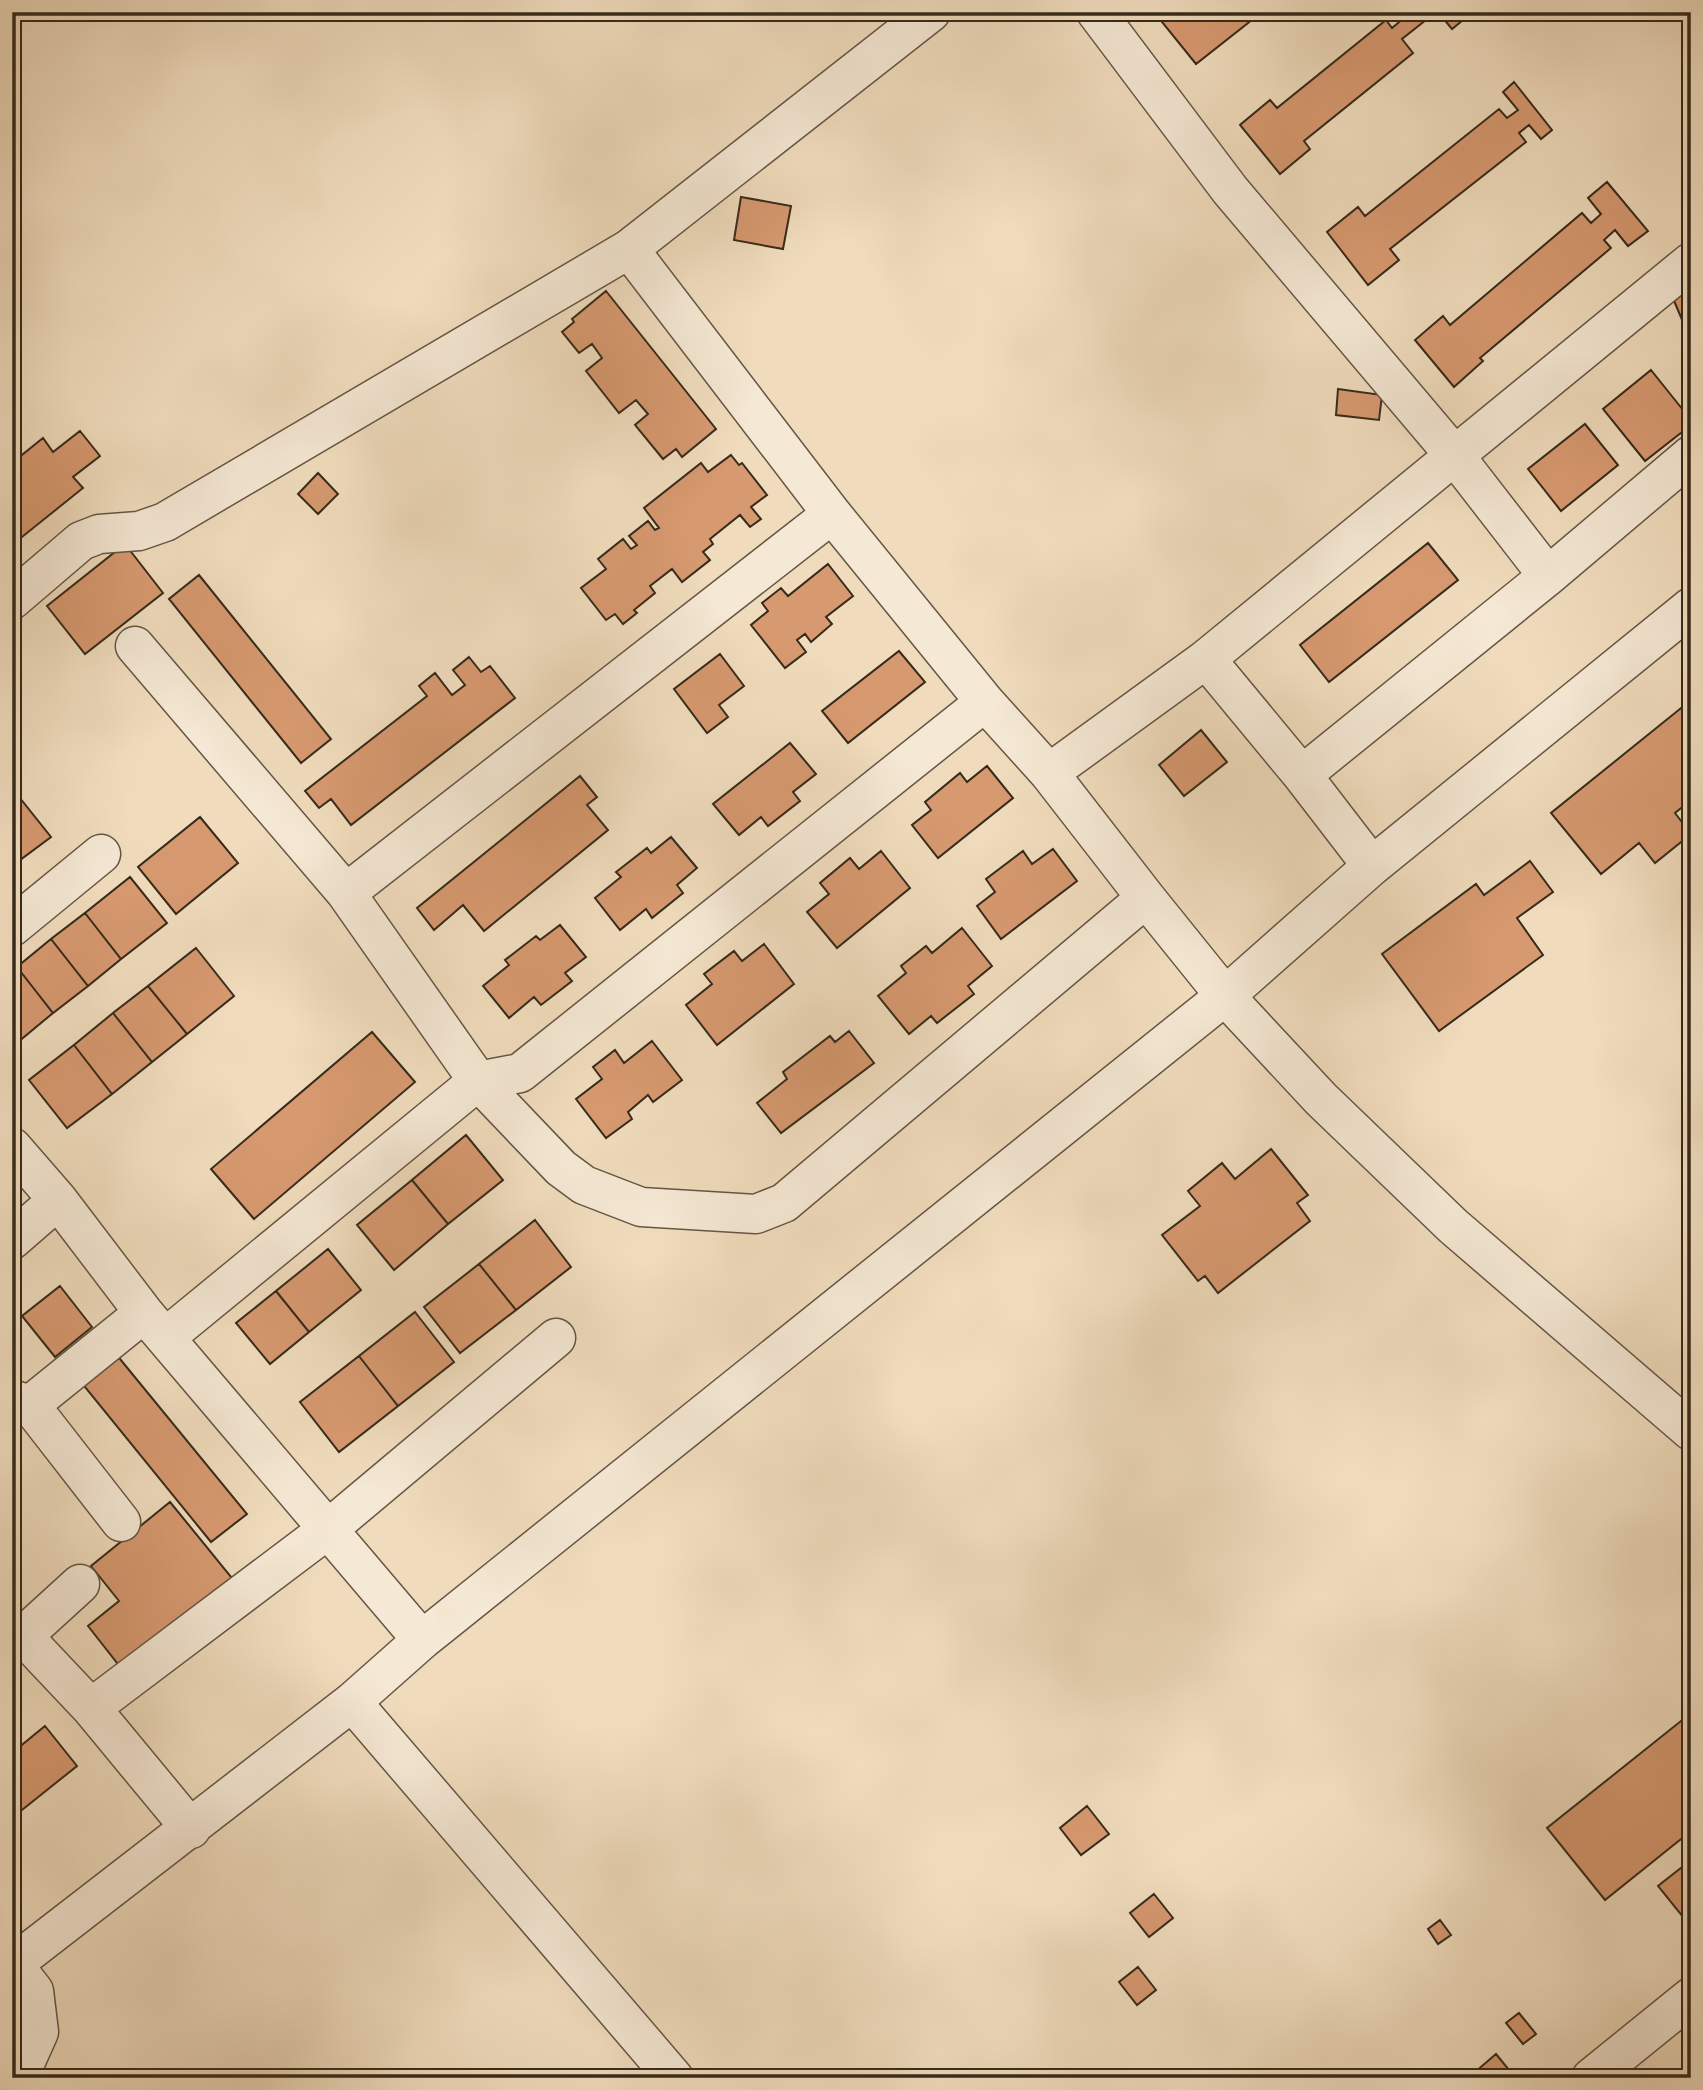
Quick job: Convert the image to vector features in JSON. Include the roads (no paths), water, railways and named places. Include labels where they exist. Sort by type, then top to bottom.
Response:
[{"type":"street","points":[[12,600],[81,541],[99,534],[139,531],[165,522],[629,249],[931,12]]},
{"type":"street","points":[[1096,12],[1230,190],[1455,456],[1548,576]]},
{"type":"street","points":[[629,249],[832,514],[985,702],[1049,773],[1225,996],[1321,1099],[1453,1226],[1691,1431]]},
{"type":"street","points":[[1049,773],[1206,659],[1691,261]]},
{"type":"street","points":[[1302,775],[1548,576],[1691,455]]},
{"type":"street","points":[[346,893],[832,514]]},
{"type":"street","points":[[14,2078],[22,2070],[39,2032],[34,1991],[13,1965],[352,1702],[422,1640],[1225,996],[1372,866],[1691,607]]},
{"type":"street","points":[[135,646],[346,893],[478,1081],[561,1168],[584,1185],[641,1207],[756,1214],[784,1203],[1146,898]]},
{"type":"street","points":[[1206,659],[1302,775],[1372,866]]},
{"type":"street","points":[[121,1522],[21,1402],[155,1325],[478,1081],[520,1073],[985,702]]},
{"type":"street","points":[[12,928],[101,854]]},
{"type":"street","points":[[12,1147],[58,1200],[155,1325],[422,1640]]},
{"type":"street","points":[[12,1240],[58,1200]]},
{"type":"street","points":[[91,1708],[327,1530],[556,1338]]},
{"type":"street","points":[[80,1584],[18,1641],[91,1708],[191,1829]]},
{"type":"street","points":[[352,1702],[674,2078]]},
{"type":"street","points":[[1591,2078],[1691,1997]]}]
